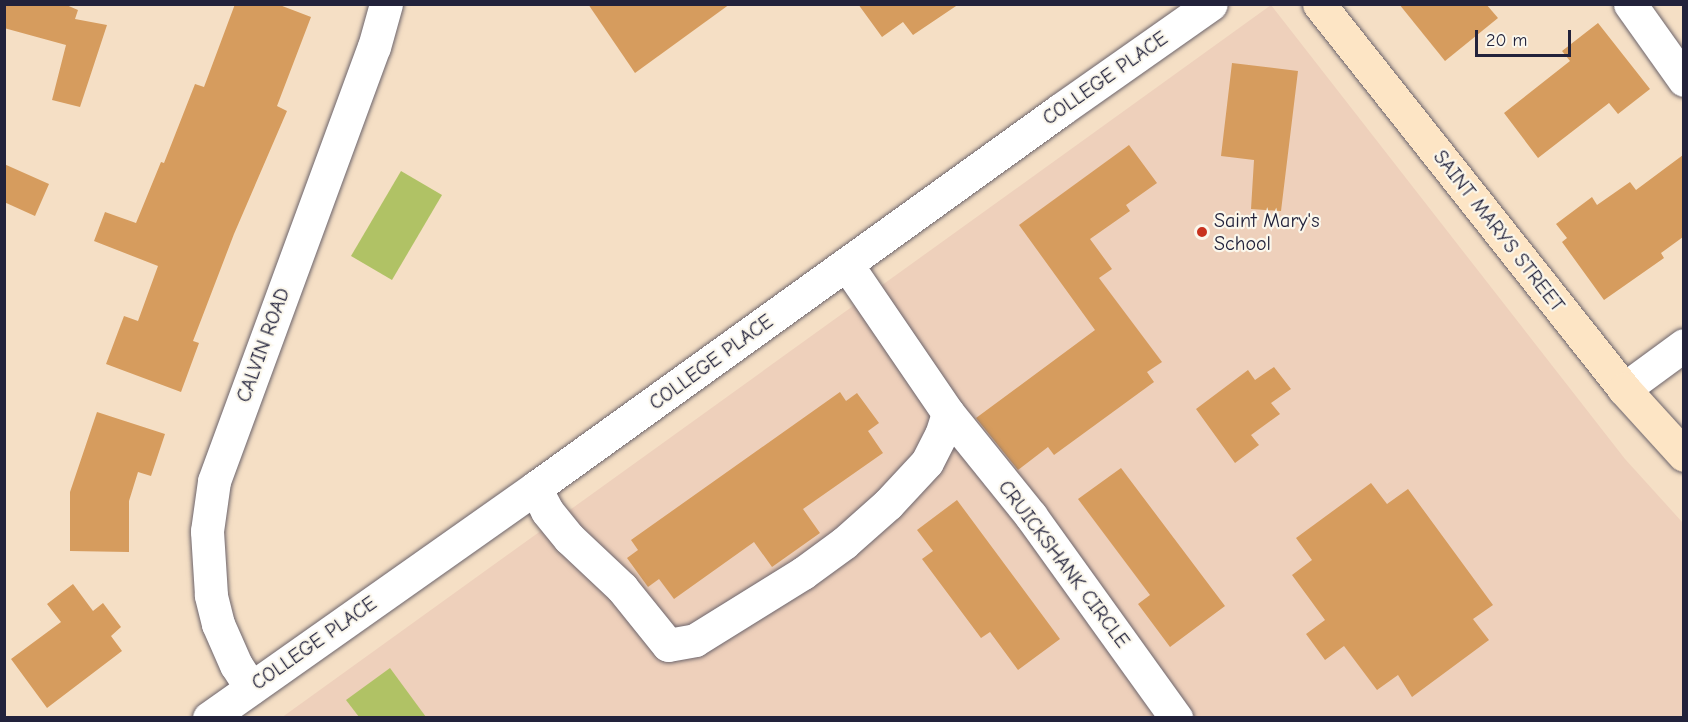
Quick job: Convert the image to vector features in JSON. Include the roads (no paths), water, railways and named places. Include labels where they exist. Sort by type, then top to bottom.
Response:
[{"type":"main road","name":"SAINT MARYS STREET","points":[[1319,4],[1624,389],[1683,455]]},
{"type":"street","name":"CALVIN ROAD","points":[[251,688],[236,665],[218,624],[211,595],[207,531],[214,481],[374,46],[386,4]]},
{"type":"street","name":"COLLEGE PLACE","points":[[209,717],[535,488],[1211,4]]},
{"type":"street","points":[[1630,4],[1683,80]]},
{"type":"street","name":"CRUICKSHANK CIRCLE","points":[[847,265],[948,413],[1031,516],[1176,717]]},
{"type":"street","points":[[1624,389],[1683,345]]},
{"type":"street","points":[[535,488],[569,538],[622,588],[668,645],[695,640],[803,573],[844,543],[888,504],[927,462],[941,435],[948,413]]},
{"type":"place","name":"Saint Mary's School","points":[[1202,232]]}]
